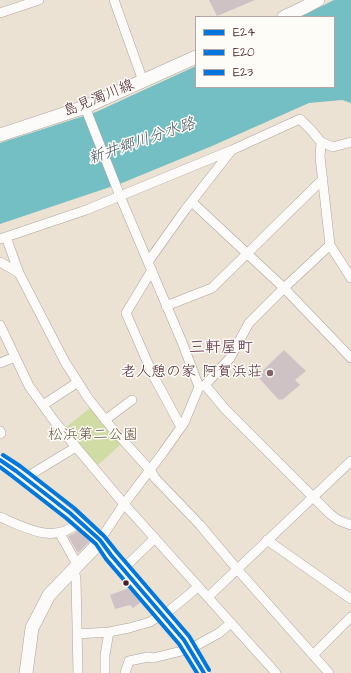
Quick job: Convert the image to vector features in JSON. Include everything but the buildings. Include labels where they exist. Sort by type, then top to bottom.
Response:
[{"type":"street","points":[[0,13],[26,2],[38,0]]},
{"type":"street","points":[[114,0],[142,81]]},
{"type":"street","points":[[286,16],[318,0]]},
{"type":"street","name":"島見濁川線","points":[[0,135],[87,112],[142,81],[195,57]]},
{"type":"street","points":[[87,112],[166,306],[202,386],[330,514],[338,520],[351,525]]},
{"type":"street","points":[[329,673],[200,525],[155,478],[150,470],[105,420],[88,398],[65,362],[3,238],[86,210],[119,192],[232,150],[300,119],[320,142],[333,147],[351,142]]},
{"type":"street","points":[[320,142],[320,157],[330,245],[351,278]]},
{"type":"street","points":[[181,427],[153,375],[126,313],[150,266],[192,202],[232,150]]},
{"type":"street","points":[[166,306],[212,288],[323,178]]},
{"type":"street","points":[[192,202],[284,288],[351,358]]},
{"type":"street","points":[[26,673],[32,628],[50,595],[96,546],[124,504],[181,427],[202,386],[230,358],[249,323],[330,245]]},
{"type":"street","points":[[0,262],[20,273]]},
{"type":"street","points":[[0,325],[29,386],[55,422],[124,504],[276,673]]},
{"type":"street","points":[[0,363],[15,357]]},
{"type":"street","points":[[43,405],[78,382]]},
{"type":"street","points":[[105,420],[132,400]]},
{"type":"street","points":[[25,478],[76,447]]},
{"type":"street","points":[[0,460],[25,478],[100,540],[111,556],[184,640],[204,673]]},
{"type":"street","points":[[208,597],[351,461]]},
{"type":"street","points":[[0,517],[37,532],[47,534],[74,527],[79,522]]},
{"type":"street","points":[[59,532],[76,567],[78,673]]},
{"type":"street","points":[[123,569],[154,538]]},
{"type":"street","points":[[267,540],[351,599]]},
{"type":"street","points":[[77,634],[109,632],[150,622],[163,615],[198,587]]},
{"type":"street","points":[[313,655],[351,618]]},
{"type":"street","points":[[125,673],[129,661],[148,657],[153,658],[190,649],[219,633],[231,623]]},
{"type":"street","points":[[104,673],[109,632]]},
{"type":"green space","name":"松浜第二公園","points":[[90,408],[121,444],[98,465],[65,428]]},
{"type":"water","name":"新井郷川分水路","points":[[334,0],[351,0],[351,103],[342,100],[309,103],[212,146],[122,183],[0,224],[0,143],[96,112],[195,66],[195,88],[335,88],[335,16],[302,16]]},
{"type":"transit line","name":"E23","points":[[3,455],[20,466],[74,508],[104,536],[189,636],[209,670]]},
{"type":"transit line","name":"E24","points":[[0,460],[70,513],[100,540],[111,555],[184,640],[204,673]]},
{"type":"transit line","name":"E20","points":[[0,467],[66,518],[96,544],[106,559],[179,644],[197,673]]},
{"type":"place","name":"老人憩の家 阿賀浜荘","points":[[270,373]]},
{"type":"district","name":"三軒屋町","points":[[221,349]]}]
